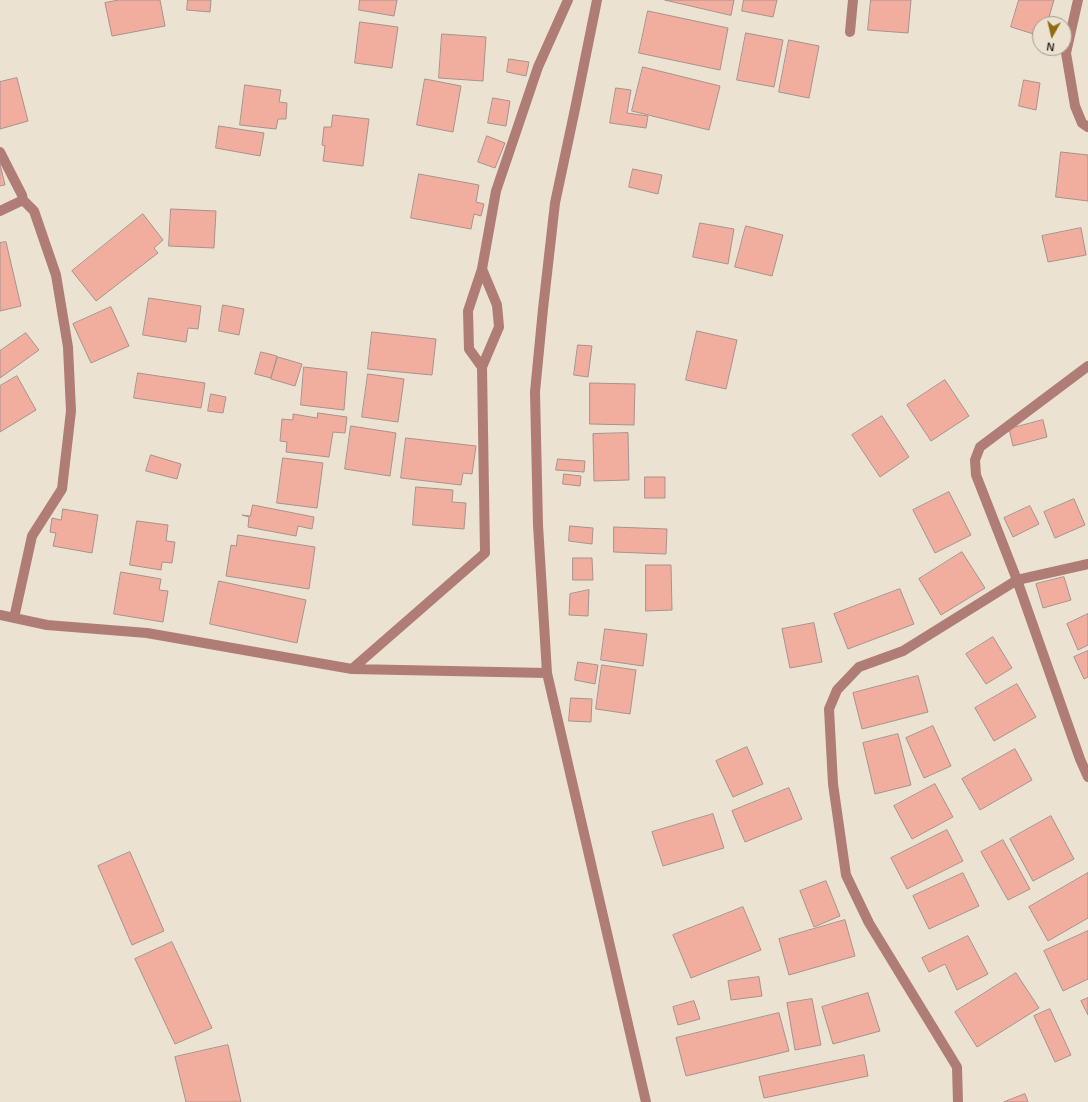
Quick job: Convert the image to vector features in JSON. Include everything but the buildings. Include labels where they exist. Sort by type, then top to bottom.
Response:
[{"type":"street","points":[[482,367],[469,349],[468,311],[482,269],[496,191],[538,67],[568,0]]},
{"type":"street","points":[[597,0],[555,203],[535,392],[538,525],[547,673],[646,1102]]},
{"type":"street","points":[[850,32],[853,0]]},
{"type":"street","points":[[1078,0],[1066,53],[1075,106],[1082,123],[1088,127]]},
{"type":"street","points":[[0,152],[22,195],[23,200],[34,211],[56,275],[68,347],[71,411],[62,489],[32,536],[14,618]]},
{"type":"street","points":[[0,211],[23,200]]},
{"type":"street","points":[[352,669],[485,553],[482,367],[499,327],[497,305],[482,269]]},
{"type":"street","points":[[1088,366],[980,446],[975,460],[976,475],[1017,580],[1080,759],[1088,777]]},
{"type":"street","points":[[958,1102],[957,1067],[869,923],[846,875],[833,784],[829,709],[837,690],[859,667],[903,651],[1017,580],[1088,564]]},
{"type":"street","points":[[0,616],[48,625],[147,633],[352,669],[547,673]]}]
